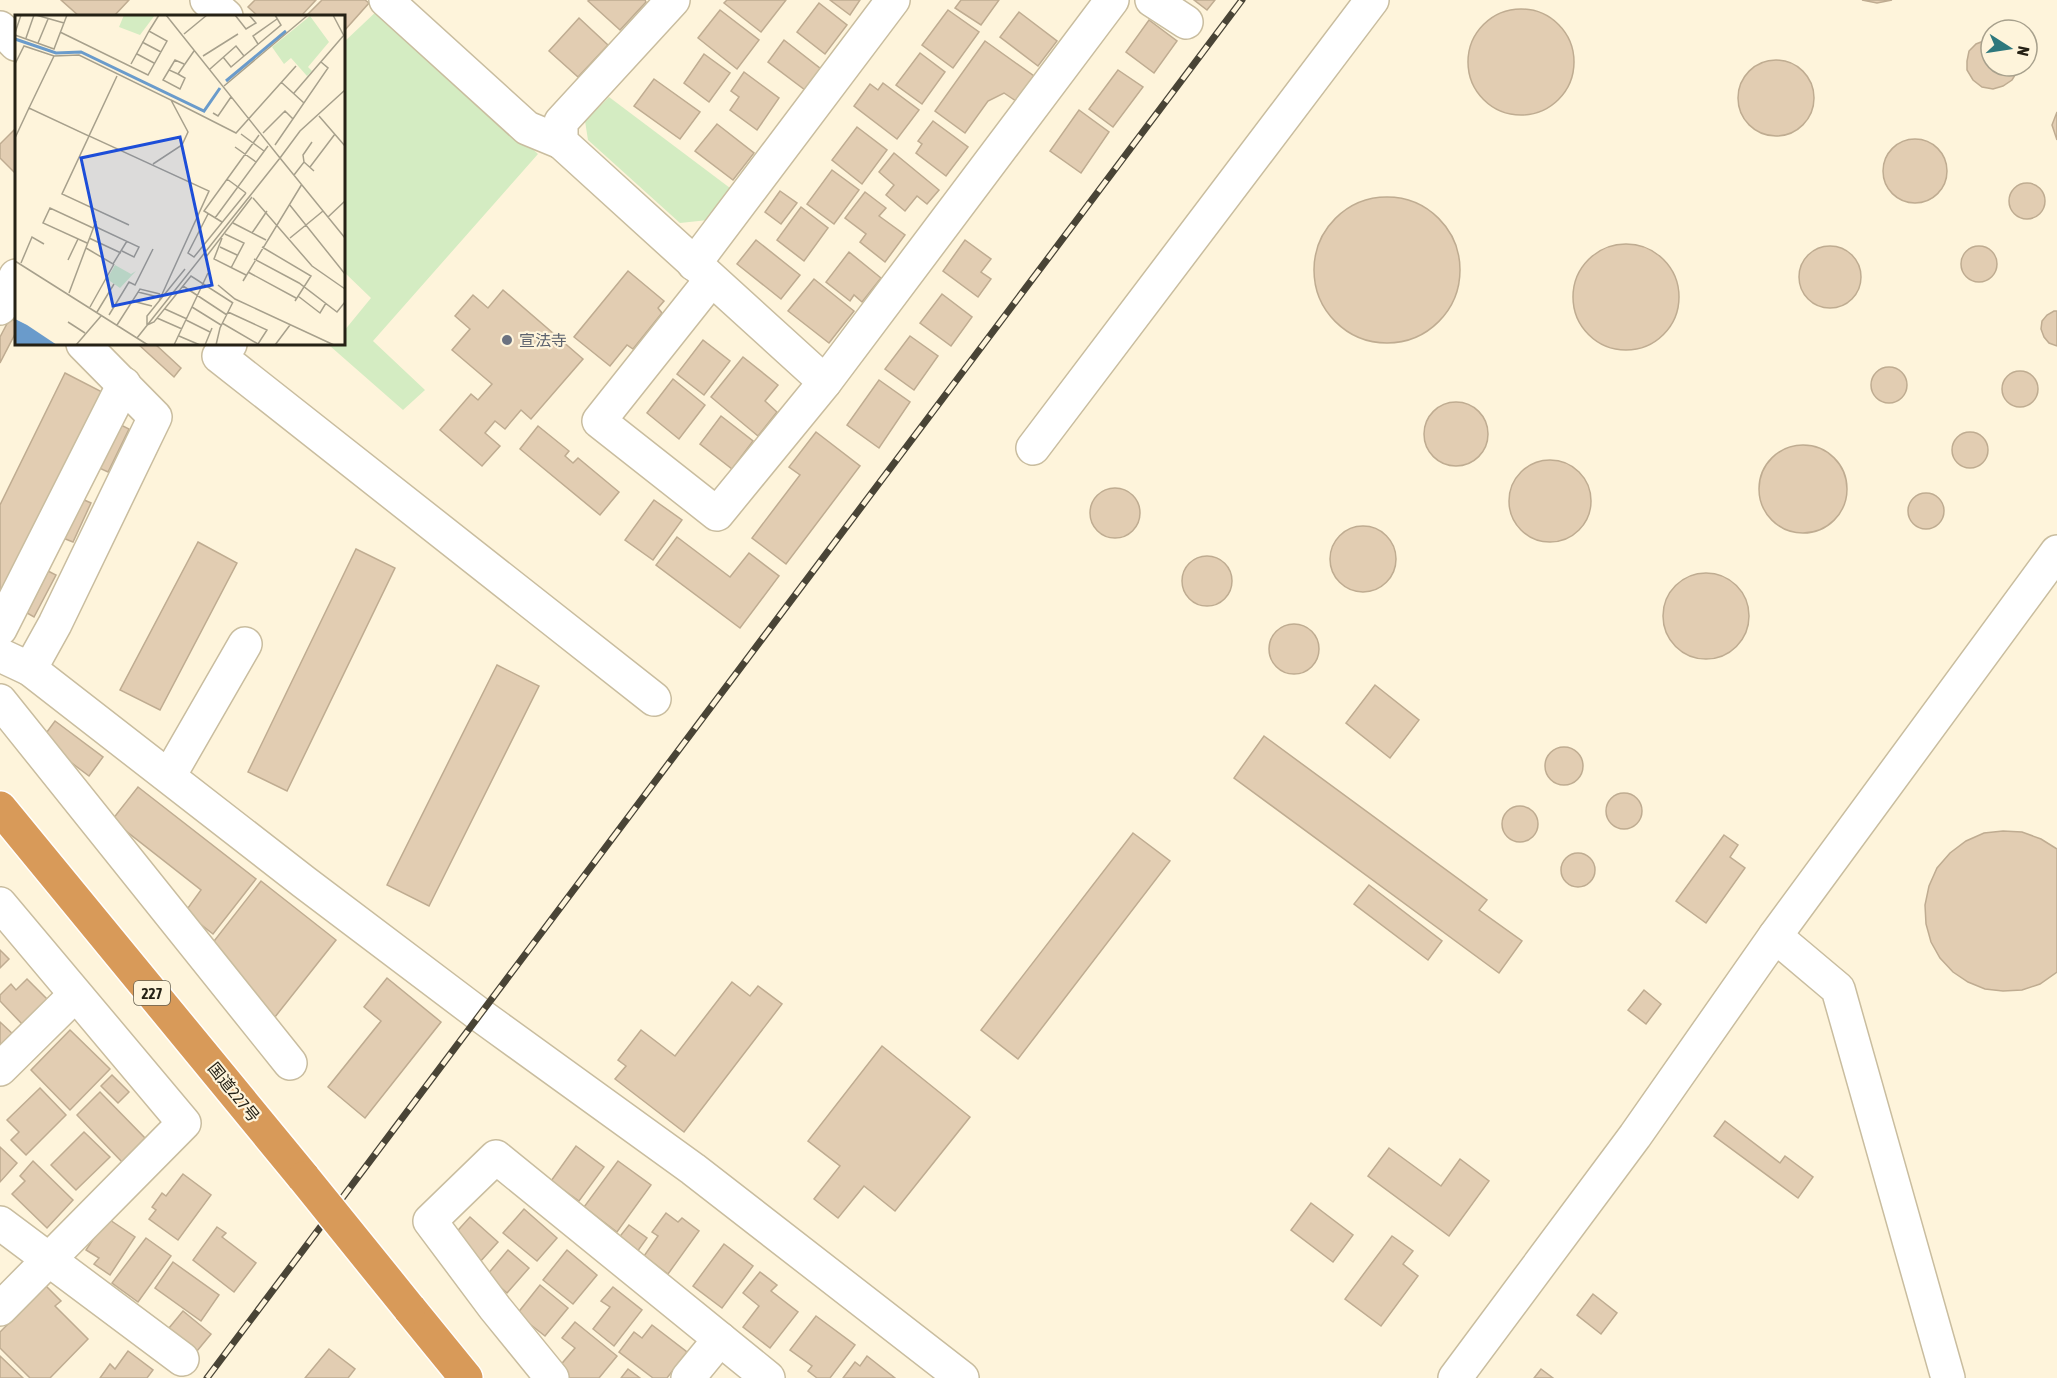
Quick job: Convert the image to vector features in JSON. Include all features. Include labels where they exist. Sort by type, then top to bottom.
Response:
[{"type":"highway","name":"国道227号","points":[[0,808],[466,1378]]},
{"type":"street","points":[[207,0],[225,15]]},
{"type":"street","points":[[386,0],[527,128],[561,142],[825,382]]},
{"type":"street","points":[[561,142],[561,122],[673,0]]},
{"type":"street","points":[[893,0],[599,421],[717,514],[825,382],[1112,0]]},
{"type":"street","points":[[1152,0],[1186,22]]},
{"type":"street","points":[[1033,448],[1372,0]]},
{"type":"street","points":[[0,28],[15,43]]},
{"type":"street","points":[[0,261],[15,276]]},
{"type":"street","points":[[0,308],[15,279]]},
{"type":"street","points":[[30,669],[55,624],[155,417],[84,345]]},
{"type":"street","points":[[229,345],[219,356],[654,699]]},
{"type":"street","points":[[0,629],[124,384]]},
{"type":"street","points":[[1455,1378],[1635,1136],[1775,936],[2057,552]]},
{"type":"street","points":[[169,776],[245,644]]},
{"type":"street","points":[[0,655],[30,669],[304,882],[480,1015],[693,1169],[962,1378]]},
{"type":"street","points":[[0,700],[290,1063]]},
{"type":"street","points":[[0,904],[184,1124],[0,1309]]},
{"type":"street","points":[[1775,936],[1838,989],[1948,1378]]},
{"type":"street","points":[[0,1069],[75,995]]},
{"type":"street","points":[[552,1378],[495,1308],[430,1221],[496,1157],[768,1378]]},
{"type":"street","points":[[0,1223],[182,1359]]},
{"type":"street","points":[[688,1378],[720,1339]]},
{"type":"green space","points":[[380,8],[538,154],[373,341],[425,390],[403,410],[330,346],[345,345],[345,330],[371,298],[345,273],[345,41]]},
{"type":"green space","points":[[609,97],[730,188],[708,220],[680,223],[588,140],[585,121]]},
{"type":"building","points":[[61,0],[129,0],[115,15],[78,15]]},
{"type":"building","points":[[255,0],[316,0],[302,15],[257,15],[248,7]]},
{"type":"building","points":[[322,0],[365,0],[369,3],[345,30],[345,15],[307,15]]},
{"type":"building","points":[[645,0],[646,2],[620,30],[588,1]]},
{"type":"building","points":[[727,0],[786,0],[761,32],[724,3]]},
{"type":"building","points":[[830,0],[860,0],[850,15]]},
{"type":"building","points":[[961,0],[999,0],[981,25],[955,8]]},
{"type":"building","points":[[1194,0],[1215,0],[1207,10]]},
{"type":"building","points":[[1862,0],[1892,0],[1877,3]]},
{"type":"building","points":[[819,3],[847,25],[825,54],[797,32]]},
{"type":"building","points":[[1521,9],[1541,13],[1558,25],[1570,42],[1574,62],[1570,82],[1558,99],[1541,111],[1521,115],[1501,111],[1484,99],[1472,82],[1468,62],[1472,42],[1484,25],[1501,13]]},
{"type":"building","points":[[720,10],[759,40],[737,69],[698,38]]},
{"type":"building","points":[[948,10],[979,32],[953,68],[922,45]]},
{"type":"building","points":[[1019,12],[1057,41],[1038,66],[1000,37]]},
{"type":"building","points":[[579,18],[608,45],[578,77],[549,51]]},
{"type":"building","points":[[1149,20],[1177,41],[1154,73],[1126,52]]},
{"type":"building","points":[[784,40],[821,69],[805,90],[768,62]]},
{"type":"building","points":[[985,41],[1034,76],[1016,101],[1004,93],[988,101],[965,133],[935,111]]},
{"type":"building","points":[[1979,43],[1979,78],[2013,78],[2012,80],[1993,89],[1982,87],[1973,80],[1967,70],[1967,61],[1969,51]]},
{"type":"building","points":[[920,53],[945,72],[922,104],[896,85]]},
{"type":"building","points":[[704,54],[730,73],[709,102],[684,83]]},
{"type":"building","points":[[1784,60],[1797,66],[1808,77],[1814,90],[1812,113],[1797,130],[1784,136],[1768,136],[1755,130],[1740,113],[1738,90],[1744,77],[1761,62]]},
{"type":"building","points":[[1118,70],[1143,87],[1113,127],[1089,109]]},
{"type":"building","points":[[744,72],[779,98],[757,130],[730,110],[739,97],[731,91]]},
{"type":"building","points":[[654,79],[700,112],[680,139],[634,106]]},
{"type":"building","points":[[883,83],[919,110],[897,139],[854,106],[870,84],[878,90]]},
{"type":"building","points":[[1079,110],[1109,132],[1081,173],[1050,151]]},
{"type":"building","points":[[2057,112],[2057,140],[2052,125]]},
{"type":"building","points":[[933,121],[968,147],[946,176],[916,153],[922,144],[918,141]]},
{"type":"building","points":[[717,124],[754,153],[733,180],[695,151]]},
{"type":"building","points":[[857,127],[887,150],[862,184],[832,160]]},
{"type":"building","points":[[15,129],[15,173],[0,158],[0,144]]},
{"type":"building","points":[[1915,139],[1933,145],[1941,153],[1947,171],[1941,189],[1933,197],[1915,203],[1897,197],[1889,189],[1883,171],[1889,153],[1897,145]]},
{"type":"building","points":[[894,153],[939,190],[927,204],[917,196],[905,211],[886,195],[894,185],[879,172]]},
{"type":"building","points":[[832,170],[859,190],[834,224],[807,204]]},
{"type":"building","points":[[2027,183],[2040,188],[2045,201],[2040,214],[2027,219],[2014,214],[2009,201],[2014,188]]},
{"type":"building","points":[[780,191],[797,203],[781,224],[765,212]]},
{"type":"building","points":[[865,192],[886,208],[879,216],[905,235],[885,262],[860,242],[866,234],[845,218]]},
{"type":"building","points":[[1387,197],[1415,203],[1427,209],[1438,219],[1448,230],[1454,242],[1460,270],[1454,298],[1448,310],[1438,321],[1427,331],[1415,337],[1387,343],[1359,337],[1347,331],[1336,321],[1326,310],[1320,298],[1314,270],[1320,242],[1326,230],[1336,219],[1347,209],[1359,203]]},
{"type":"building","points":[[801,207],[828,228],[804,261],[777,240]]},
{"type":"building","points":[[756,240],[800,275],[781,299],[737,264]]},
{"type":"building","points":[[965,240],[991,259],[981,272],[991,279],[978,297],[943,271]]},
{"type":"building","points":[[1626,244],[1646,248],[1663,260],[1675,277],[1679,297],[1675,317],[1663,334],[1646,346],[1626,350],[1606,346],[1589,334],[1577,317],[1573,297],[1577,277],[1589,260],[1606,248]]},
{"type":"building","points":[[1824,246],[1836,246],[1852,255],[1859,265],[1861,277],[1859,289],[1852,299],[1836,308],[1824,308],[1813,303],[1804,294],[1799,283],[1799,271],[1804,260],[1813,251]]},
{"type":"building","points":[[1979,246],[1992,251],[1997,264],[1992,277],[1979,282],[1966,277],[1961,264],[1966,251]]},
{"type":"building","points":[[849,252],[881,278],[862,302],[854,295],[850,301],[826,282]]},
{"type":"building","points":[[628,271],[664,301],[658,308],[662,313],[633,349],[627,345],[610,366],[574,337]]},
{"type":"building","points":[[814,279],[854,311],[829,343],[788,311]]},
{"type":"building","points":[[503,290],[583,359],[531,419],[521,410],[505,429],[495,421],[485,433],[500,446],[482,466],[440,430],[471,394],[478,400],[492,384],[452,350],[470,329],[455,316],[473,295],[488,308]]},
{"type":"building","points":[[942,294],[972,317],[951,346],[920,323]]},
{"type":"building","points":[[2057,311],[2057,346],[2049,343],[2041,329],[2042,321]]},
{"type":"building","points":[[10,318],[15,320],[15,334],[0,363],[0,337]]},
{"type":"building","points":[[910,336],[938,356],[914,390],[885,369]]},
{"type":"building","points":[[703,340],[730,361],[704,395],[677,374]]},
{"type":"building","points":[[139,345],[156,345],[181,368],[174,377]]},
{"type":"building","points":[[743,357],[778,385],[765,401],[777,412],[758,436],[711,397]]},
{"type":"building","points":[[1889,367],[1902,372],[1907,385],[1902,398],[1889,403],[1876,398],[1871,385],[1876,372]]},
{"type":"building","points":[[2020,371],[2032,377],[2038,389],[2032,401],[2020,407],[2008,401],[2002,389],[2008,377]]},
{"type":"building","points":[[65,373],[104,393],[0,605],[0,505]]},
{"type":"building","points":[[673,379],[705,405],[679,439],[647,413]]},
{"type":"building","points":[[879,380],[910,402],[879,448],[847,425]]},
{"type":"building","points":[[1456,402],[1468,404],[1479,411],[1486,422],[1488,434],[1486,446],[1479,457],[1468,464],[1456,466],[1444,464],[1433,457],[1426,446],[1424,434],[1426,422],[1433,411],[1444,404]]},
{"type":"building","points":[[721,416],[753,441],[732,469],[700,444]]},
{"type":"building","points":[[119,424],[129,429],[108,472],[97,467]]},
{"type":"building","points":[[538,426],[569,451],[565,456],[573,463],[578,458],[619,492],[600,515],[520,449]]},
{"type":"building","points":[[816,432],[860,466],[786,564],[752,538],[800,475],[789,467]]},
{"type":"building","points":[[1970,432],[1983,437],[1988,450],[1983,463],[1970,468],[1957,463],[1952,450],[1957,437]]},
{"type":"building","points":[[1803,445],[1820,448],[1834,458],[1844,472],[1847,489],[1844,506],[1834,520],[1820,530],[1803,533],[1786,530],[1772,520],[1762,506],[1759,489],[1762,472],[1772,458],[1786,448]]},
{"type":"building","points":[[1542,460],[1558,460],[1573,467],[1584,478],[1591,493],[1588,517],[1579,530],[1558,542],[1542,542],[1527,535],[1516,524],[1509,509],[1509,493],[1516,478],[1527,467]]},
{"type":"building","points":[[1110,488],[1120,488],[1133,495],[1140,508],[1140,518],[1133,531],[1120,538],[1110,538],[1101,534],[1094,527],[1090,518],[1090,508],[1094,499],[1101,492]]},
{"type":"building","points":[[1926,493],[1939,498],[1944,511],[1939,524],[1926,529],[1913,524],[1908,511],[1913,498]]},
{"type":"building","points":[[82,499],[91,503],[73,542],[63,538]]},
{"type":"building","points":[[654,500],[682,520],[653,560],[625,540]]},
{"type":"building","points":[[1363,526],[1376,528],[1386,536],[1394,546],[1396,559],[1394,572],[1386,582],[1376,590],[1363,592],[1350,590],[1340,582],[1332,572],[1330,559],[1332,546],[1340,536],[1350,528]]},
{"type":"building","points":[[677,537],[730,577],[749,553],[779,576],[740,628],[656,565]]},
{"type":"building","points":[[198,542],[237,563],[160,710],[120,690]]},
{"type":"building","points":[[356,549],[395,568],[287,791],[248,772]]},
{"type":"building","points":[[1202,556],[1212,556],[1225,563],[1232,576],[1232,586],[1225,599],[1212,606],[1202,606],[1193,602],[1186,595],[1182,586],[1182,576],[1186,567],[1193,560]]},
{"type":"building","points":[[48,571],[56,575],[34,617],[27,613]]},
{"type":"building","points":[[1706,573],[1730,580],[1742,592],[1749,616],[1742,640],[1730,652],[1706,659],[1682,652],[1670,640],[1663,616],[1670,592],[1682,580]]},
{"type":"building","points":[[1289,624],[1299,624],[1312,631],[1319,644],[1319,654],[1312,667],[1299,674],[1289,674],[1280,670],[1273,663],[1269,654],[1269,644],[1273,635],[1280,628]]},
{"type":"building","points":[[497,665],[539,686],[429,906],[387,885]]},
{"type":"building","points":[[1375,685],[1419,720],[1390,758],[1346,723]]},
{"type":"building","points":[[55,721],[103,757],[89,776],[41,740]]},
{"type":"building","points":[[1264,736],[1487,900],[1479,910],[1522,941],[1499,973],[1234,778]]},
{"type":"building","points":[[1564,747],[1577,753],[1583,766],[1577,779],[1564,785],[1551,779],[1545,766],[1551,753]]},
{"type":"building","points":[[138,787],[256,879],[213,934],[185,912],[201,890],[112,820]]},
{"type":"building","points":[[1624,793],[1637,798],[1642,811],[1637,824],[1624,829],[1611,824],[1606,811],[1611,798]]},
{"type":"building","points":[[1520,806],[1533,811],[1538,824],[1533,837],[1520,842],[1507,837],[1502,824],[1507,811]]},
{"type":"building","points":[[2022,832],[2041,839],[2057,849],[2057,972],[2040,984],[2022,990],[1985,989],[1953,972],[1940,958],[1931,942],[1926,924],[1925,905],[1929,886],[1937,868],[1950,853],[1966,841],[1984,833]]},
{"type":"building","points":[[1133,833],[1170,861],[1018,1059],[981,1030]]},
{"type":"building","points":[[1724,835],[1738,845],[1730,857],[1745,868],[1706,923],[1676,901]]},
{"type":"building","points":[[1578,853],[1590,858],[1595,870],[1590,882],[1578,887],[1566,882],[1561,870],[1566,858]]},
{"type":"building","points":[[261,881],[336,940],[271,1022],[211,945]]},
{"type":"building","points":[[1369,885],[1442,941],[1428,960],[1354,904]]},
{"type":"building","points":[[0,950],[9,959],[0,968]]},
{"type":"building","points":[[387,978],[441,1022],[365,1118],[328,1087],[381,1021],[364,1007]]},
{"type":"building","points":[[27,979],[49,1001],[23,1025],[0,1001],[0,995],[11,984],[16,990]]},
{"type":"building","points":[[732,982],[750,996],[758,986],[782,1004],[684,1132],[615,1079],[626,1066],[618,1060],[641,1030],[675,1056]]},
{"type":"building","points":[[1644,990],[1661,1004],[1646,1024],[1628,1010]]},
{"type":"building","points":[[0,1022],[15,1036],[0,1051]]},
{"type":"building","points":[[70,1030],[110,1069],[70,1110],[31,1070]]},
{"type":"building","points":[[882,1046],[970,1117],[895,1211],[864,1186],[838,1218],[814,1199],[840,1166],[808,1141]]},
{"type":"building","points":[[112,1075],[129,1092],[118,1103],[101,1086]]},
{"type":"building","points":[[40,1088],[66,1115],[26,1155],[11,1140],[19,1132],[7,1120]]},
{"type":"building","points":[[100,1092],[146,1139],[122,1162],[77,1115]]},
{"type":"building","points":[[1725,1121],[1780,1163],[1785,1156],[1813,1177],[1798,1198],[1714,1136]]},
{"type":"building","points":[[84,1132],[110,1157],[76,1190],[51,1165]]},
{"type":"building","points":[[576,1146],[604,1167],[579,1201],[551,1181]]},
{"type":"building","points":[[0,1147],[17,1163],[0,1182]]},
{"type":"building","points":[[1389,1148],[1441,1186],[1460,1159],[1489,1181],[1449,1236],[1368,1176]]},
{"type":"building","points":[[33,1161],[73,1200],[47,1228],[12,1194],[25,1181],[20,1176]]},
{"type":"building","points":[[618,1161],[651,1185],[617,1232],[584,1207]]},
{"type":"building","points":[[183,1174],[211,1195],[178,1240],[149,1219],[156,1210],[152,1207],[162,1193],[166,1196]]},
{"type":"building","points":[[1311,1203],[1353,1235],[1333,1262],[1291,1230]]},
{"type":"building","points":[[524,1209],[557,1238],[537,1261],[503,1233]]},
{"type":"building","points":[[666,1213],[678,1222],[682,1218],[699,1231],[668,1274],[644,1256],[658,1236],[652,1232]]},
{"type":"building","points":[[470,1217],[498,1242],[479,1263],[451,1238]]},
{"type":"building","points":[[107,1218],[135,1237],[110,1275],[94,1264],[99,1258],[86,1250]]},
{"type":"building","points":[[629,1225],[647,1238],[632,1259],[613,1245]]},
{"type":"building","points":[[217,1227],[226,1233],[222,1237],[256,1263],[234,1292],[193,1260]]},
{"type":"building","points":[[1392,1236],[1413,1251],[1403,1264],[1418,1276],[1381,1326],[1345,1299]]},
{"type":"building","points":[[146,1238],[171,1256],[138,1302],[112,1283]]},
{"type":"building","points":[[724,1244],[753,1266],[722,1308],[693,1286]]},
{"type":"building","points":[[508,1250],[529,1268],[507,1293],[487,1275]]},
{"type":"building","points":[[567,1250],[597,1275],[573,1304],[543,1280]]},
{"type":"building","points":[[173,1262],[219,1295],[201,1321],[155,1288]]},
{"type":"building","points":[[760,1272],[777,1285],[771,1291],[798,1312],[770,1348],[743,1327],[759,1306],[743,1293]]},
{"type":"building","points":[[540,1285],[568,1308],[545,1336],[517,1314]]},
{"type":"building","points":[[46,1286],[61,1301],[55,1306],[88,1339],[50,1378],[30,1378],[0,1348],[0,1332]]},
{"type":"building","points":[[613,1287],[642,1310],[614,1346],[593,1329],[610,1307],[601,1301]]},
{"type":"building","points":[[1593,1294],[1617,1313],[1601,1334],[1577,1315]]},
{"type":"building","points":[[183,1311],[211,1334],[197,1351],[169,1328]]},
{"type":"building","points":[[816,1316],[855,1345],[830,1378],[817,1378],[808,1371],[812,1366],[790,1350]]},
{"type":"building","points":[[575,1322],[617,1356],[599,1378],[570,1378],[558,1368],[575,1348],[562,1338]]},
{"type":"building","points":[[652,1325],[687,1352],[667,1378],[653,1378],[619,1352],[634,1332],[642,1338]]},
{"type":"building","points":[[329,1349],[355,1369],[348,1378],[305,1378]]},
{"type":"building","points":[[128,1351],[153,1370],[147,1378],[100,1378],[110,1364],[115,1369]]},
{"type":"building","points":[[0,1356],[23,1378],[0,1378]]},
{"type":"building","points":[[867,1356],[895,1378],[843,1378],[855,1362],[860,1366]]},
{"type":"building","points":[[628,1369],[640,1378],[621,1378]]},
{"type":"building","points":[[1541,1369],[1553,1378],[1534,1378]]},
{"type":"railway","points":[[207,1378],[1242,0]]},
{"type":"place","name":"宣法寺","points":[[507,340]]}]
